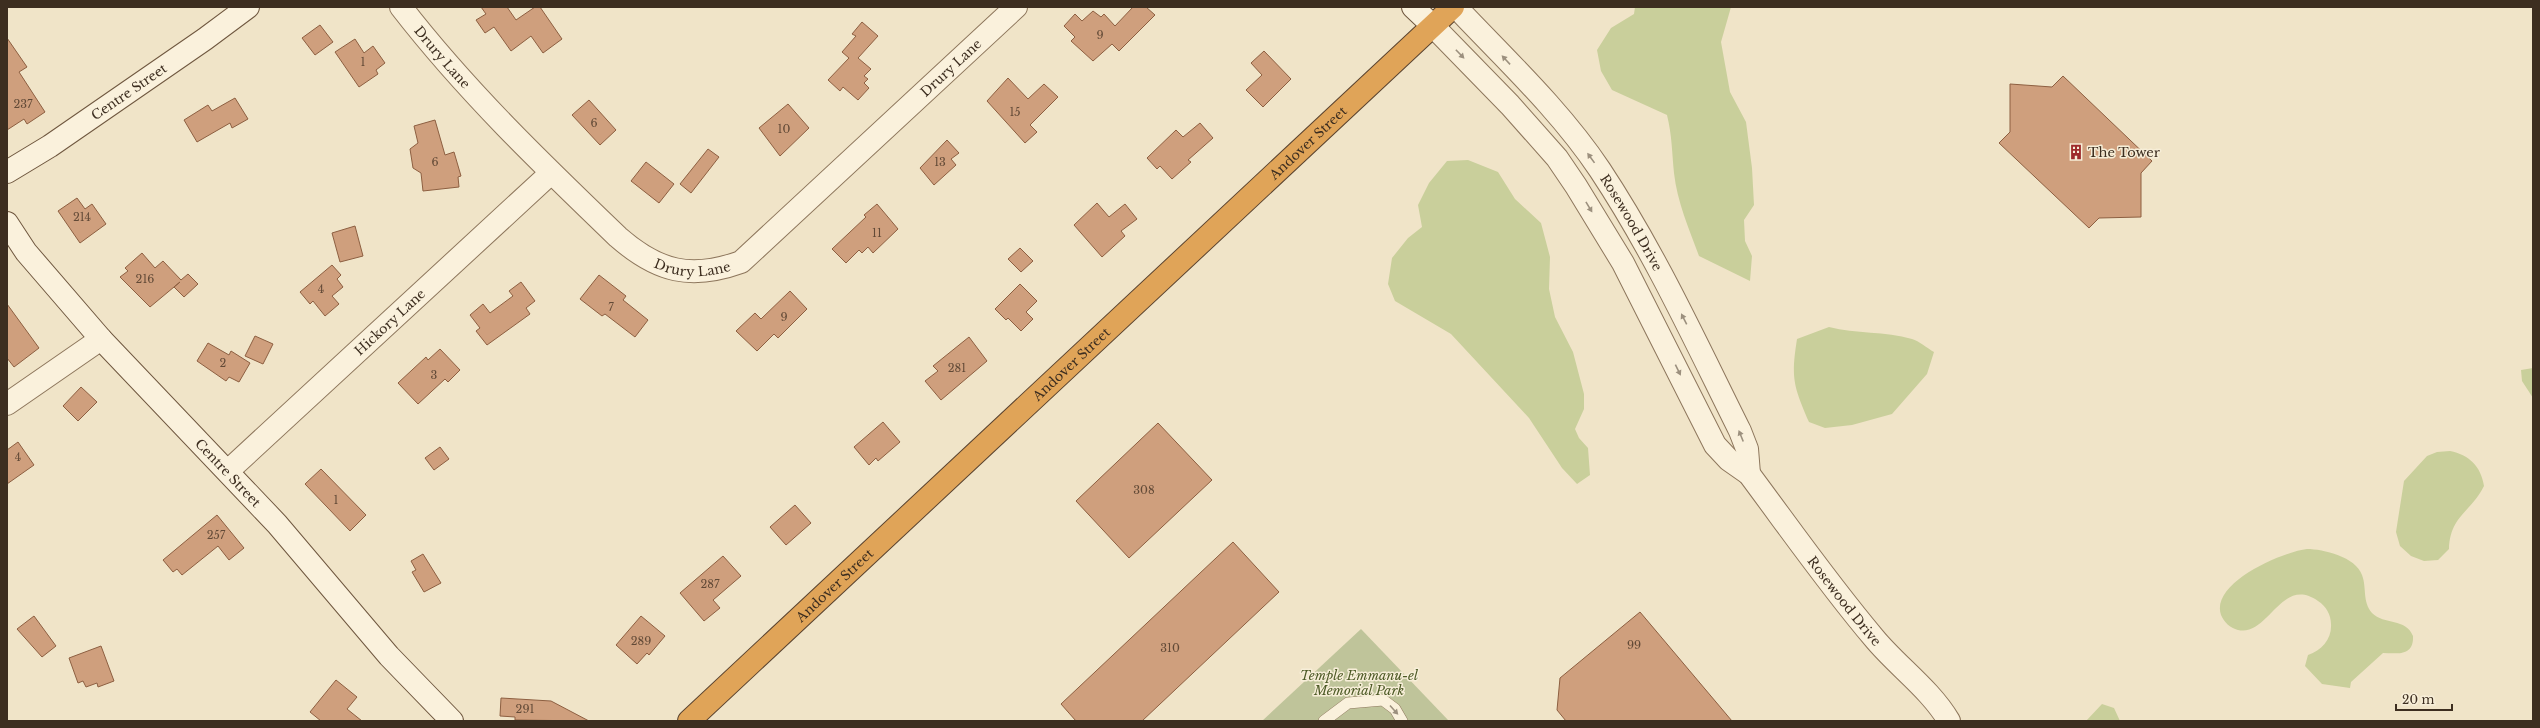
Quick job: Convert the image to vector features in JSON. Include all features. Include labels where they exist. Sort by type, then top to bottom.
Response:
[{"type":"highway","name":"Andover Street","points":[[689,721],[1454,7]]},
{"type":"street","name":"Centre Street","points":[[7,172],[50,146],[205,40],[248,7]]},
{"type":"street","name":"Drury Lane","points":[[401,7],[426,39],[506,128],[551,173],[635,252],[657,265],[680,271],[722,269],[741,262],[1016,7]]},
{"type":"street","name":"Rosewood Drive","points":[[1413,7],[1510,105],[1557,158],[1623,263],[1715,445],[1730,460],[1749,474],[1848,608],[1881,646],[1920,686],[1949,721]]},
{"type":"street","name":"Rosewood Drive","points":[[1454,7],[1530,86],[1579,141],[1600,170],[1648,248],[1736,424],[1747,449],[1749,474]]},
{"type":"street","name":"Hickory Lane","points":[[228,471],[551,173]]},
{"type":"street","name":"Centre Street","points":[[7,223],[26,252],[101,339],[277,524],[389,656],[452,721]]},
{"type":"street","points":[[7,404],[101,339]]},
{"type":"lane","points":[[1324,721],[1348,703],[1383,700],[1395,709],[1402,721]]},
{"type":"green space","points":[[1635,7],[1731,7],[1721,42],[1730,92],[1746,122],[1752,168],[1754,205],[1744,220],[1745,241],[1752,256],[1750,281],[1699,256],[1678,194],[1667,115],[1612,90],[1601,71],[1597,50],[1611,28],[1634,14]]},
{"type":"green space","points":[[1468,160],[1498,172],[1515,199],[1541,223],[1550,257],[1549,289],[1555,317],[1573,352],[1584,394],[1584,409],[1575,429],[1579,438],[1588,448],[1590,475],[1577,484],[1562,468],[1529,418],[1451,334],[1395,301],[1388,284],[1392,258],[1408,238],[1422,227],[1418,205],[1429,183],[1447,161]]},
{"type":"green space","points":[[1829,327],[1850,331],[1902,336],[1915,340],[1934,352],[1927,374],[1892,414],[1852,425],[1825,428],[1809,422],[1795,381],[1794,363],[1797,339]]},
{"type":"green space","points":[[2533,368],[2533,398],[2522,381],[2521,370]]},
{"type":"green space","points":[[2450,451],[2463,455],[2473,462],[2480,473],[2484,486],[2479,495],[2457,521],[2450,538],[2449,549],[2438,560],[2424,561],[2411,556],[2400,546],[2396,532],[2404,481],[2427,456],[2437,452]]},
{"type":"green space","points":[[2307,549],[2330,552],[2353,563],[2362,575],[2367,604],[2372,613],[2382,619],[2405,626],[2410,630],[2413,636],[2411,648],[2407,651],[2398,653],[2383,653],[2351,682],[2350,688],[2322,684],[2305,666],[2308,655],[2322,647],[2328,639],[2331,629],[2329,614],[2326,608],[2318,601],[2305,595],[2294,596],[2285,601],[2258,625],[2249,630],[2238,630],[2232,628],[2221,615],[2221,603],[2226,592],[2250,571],[2281,556]]},
{"type":"green space","name":"Temple Emmanu-el Memorial Park","points":[[1361,629],[1449,721],[1262,721]]},
{"type":"green space","points":[[2102,704],[2114,708],[2120,721],[2086,721]]},
{"type":"building","points":[[481,7],[507,7],[516,20],[535,7],[540,7],[562,39],[543,53],[531,36],[511,51],[494,27],[485,33],[476,20],[486,14]]},
{"type":"building","points":[[1133,7],[1146,7],[1155,15],[1119,51],[1112,44],[1093,61],[1071,41],[1075,37],[1064,26],[1075,14],[1082,21],[1093,11],[1101,17],[1104,14],[1115,26]]},
{"type":"building","points":[[862,22],[878,36],[858,58],[871,69],[864,76],[868,79],[864,83],[869,88],[858,100],[843,87],[840,91],[828,80],[849,58],[842,52],[856,36],[852,34]]},
{"type":"building","points":[[320,25],[333,42],[315,55],[302,38]]},
{"type":"building","points":[[7,38],[27,67],[19,72],[45,112],[27,124],[24,119],[7,130]]},
{"type":"building","points":[[355,39],[364,53],[373,46],[385,63],[376,70],[378,74],[359,87],[335,52]]},
{"type":"building","points":[[1264,51],[1291,79],[1263,107],[1246,90],[1262,75],[1251,63]]},
{"type":"building","name":"The Tower","points":[[2063,76],[2152,161],[2141,173],[2141,217],[2099,218],[2089,228],[1999,143],[2010,132],[2010,84],[2052,87]]},
{"type":"building","points":[[1008,78],[1028,99],[1044,84],[1058,97],[1030,125],[1037,132],[1025,143],[987,101]]},
{"type":"building","points":[[235,98],[248,119],[232,128],[230,123],[197,142],[184,120],[208,105],[212,111]]},
{"type":"building","points":[[589,100],[616,130],[600,145],[572,115]]},
{"type":"building","points":[[788,104],[809,128],[780,156],[759,128]]},
{"type":"building","points":[[435,120],[445,155],[454,152],[461,176],[458,177],[459,187],[423,191],[421,173],[413,168],[410,149],[418,143],[414,126]]},
{"type":"building","points":[[1200,123],[1213,138],[1188,160],[1191,162],[1172,179],[1160,166],[1157,169],[1147,158],[1176,130],[1183,137]]},
{"type":"building","points":[[947,140],[959,153],[951,159],[956,165],[934,185],[920,168]]},
{"type":"building","points":[[708,149],[719,157],[691,193],[680,184]]},
{"type":"building","points":[[646,162],[674,184],[659,203],[631,181]]},
{"type":"building","points":[[77,198],[85,209],[92,204],[106,224],[80,243],[58,211]]},
{"type":"building","points":[[1097,203],[1109,217],[1125,204],[1137,219],[1121,231],[1125,236],[1102,257],[1074,225]]},
{"type":"building","points":[[877,204],[898,229],[873,253],[868,247],[862,253],[859,250],[846,263],[832,249],[866,217],[864,215]]},
{"type":"building","points":[[355,226],[363,256],[340,262],[332,233]]},
{"type":"building","points":[[1020,248],[1033,261],[1021,272],[1008,259]]},
{"type":"building","points":[[142,253],[155,268],[163,261],[181,280],[188,274],[198,284],[184,297],[174,287],[150,307],[120,277],[128,271],[125,268]]},
{"type":"building","points":[[332,265],[341,275],[337,279],[343,287],[332,296],[339,304],[325,316],[313,301],[310,304],[300,292]]},
{"type":"building","points":[[599,275],[626,296],[623,300],[648,320],[635,337],[605,314],[602,316],[580,299]]},
{"type":"building","points":[[521,282],[535,301],[526,308],[530,314],[487,345],[476,331],[480,328],[470,315],[483,304],[490,313],[513,296],[509,291]]},
{"type":"building","points":[[1020,284],[1037,301],[1026,312],[1033,319],[1021,331],[1008,318],[1006,320],[995,309]]},
{"type":"building","points":[[790,291],[807,309],[778,338],[774,334],[757,351],[736,331],[755,313],[761,319]]},
{"type":"building","points":[[7,304],[39,348],[14,367],[7,358]]},
{"type":"building","points":[[255,336],[273,344],[263,364],[245,356]]},
{"type":"building","points":[[969,337],[987,361],[941,400],[925,381],[938,371],[933,366]]},
{"type":"building","points":[[208,343],[229,355],[231,351],[250,363],[239,382],[229,377],[226,381],[197,361]]},
{"type":"building","points":[[440,349],[460,370],[448,382],[445,379],[418,404],[398,383],[426,357],[428,360]]},
{"type":"building","points":[[81,387],[97,402],[78,421],[63,406]]},
{"type":"building","points":[[883,422],[900,442],[878,461],[876,458],[869,465],[854,447]]},
{"type":"building","points":[[1158,423],[1212,480],[1129,558],[1076,501]]},
{"type":"building","points":[[18,442],[34,465],[7,484],[7,450]]},
{"type":"building","points":[[440,447],[449,459],[434,470],[425,458]]},
{"type":"building","points":[[321,469],[366,515],[350,531],[305,484]]},
{"type":"building","points":[[795,505],[811,523],[786,545],[770,527]]},
{"type":"building","points":[[217,515],[244,548],[229,560],[218,546],[182,575],[177,569],[173,572],[163,560]]},
{"type":"building","points":[[1233,542],[1279,592],[1142,721],[1076,721],[1061,704]]},
{"type":"building","points":[[423,554],[441,583],[424,592],[412,572],[416,570],[411,561]]},
{"type":"building","points":[[723,556],[741,576],[713,600],[720,608],[704,621],[680,593]]},
{"type":"building","points":[[1640,612],[1732,721],[1566,721],[1557,710],[1560,678]]},
{"type":"building","points":[[34,616],[56,646],[42,657],[17,629]]},
{"type":"building","points":[[641,616],[665,636],[649,655],[647,653],[637,664],[616,645]]},
{"type":"building","points":[[101,646],[114,681],[98,687],[97,683],[86,687],[83,681],[78,683],[69,658]]},
{"type":"building","points":[[336,680],[357,697],[347,709],[362,721],[321,721],[310,712]]},
{"type":"building","points":[[501,698],[551,701],[589,721],[515,720],[515,717],[500,716]]},
{"type":"place","name":"The Tower","points":[[2076,152]]}]
